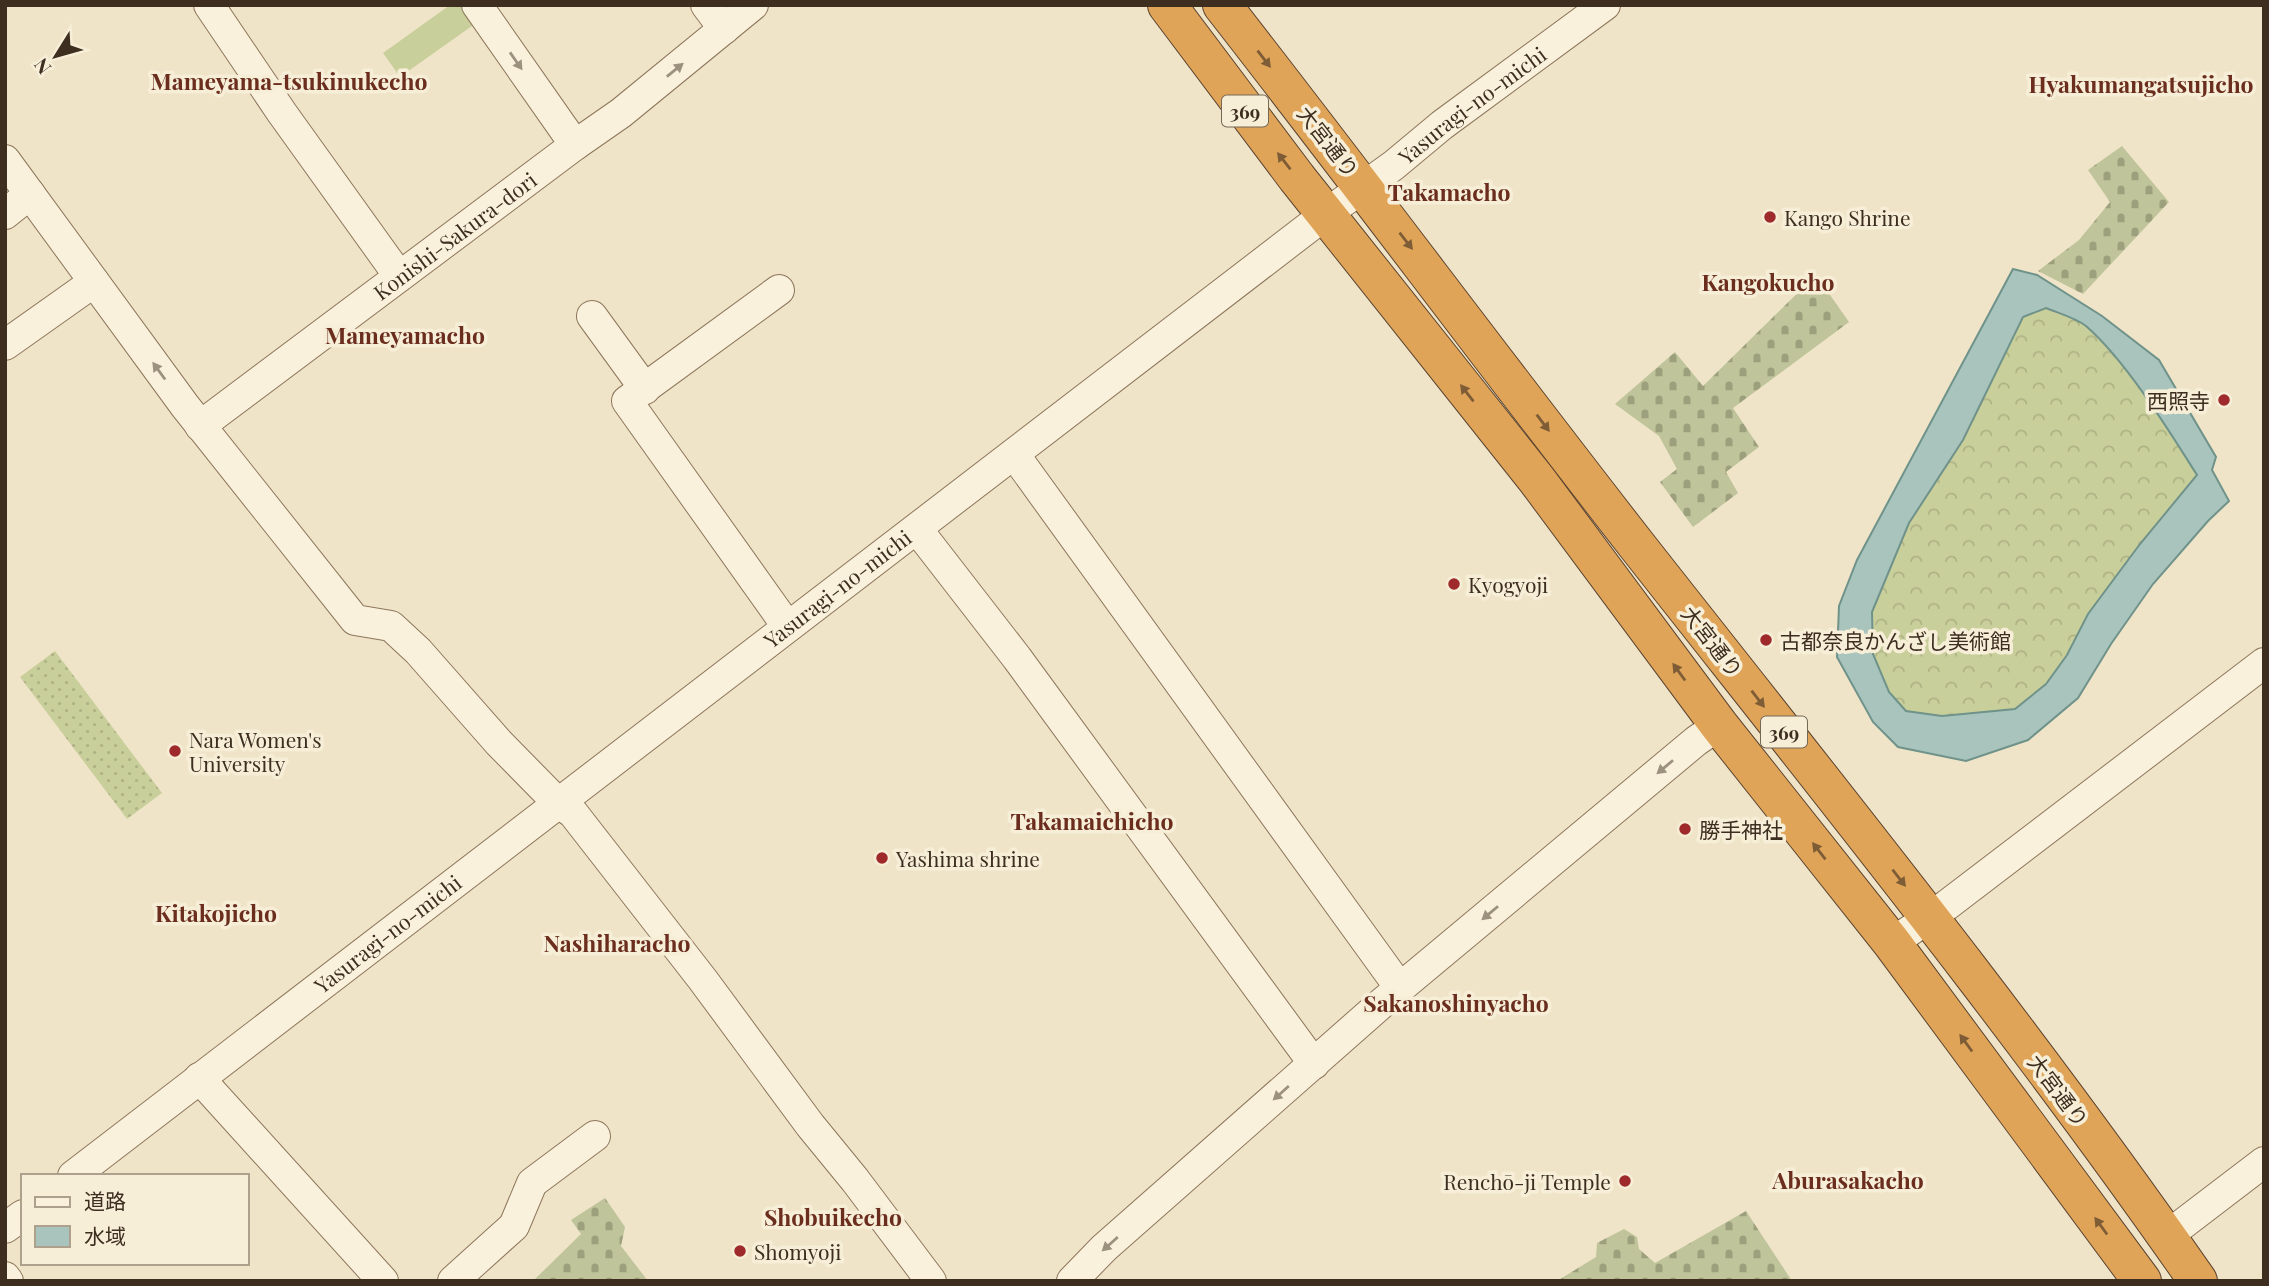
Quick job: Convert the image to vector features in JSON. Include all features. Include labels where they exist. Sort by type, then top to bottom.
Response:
[{"type":"highway","name":"大宮通り","points":[[1167,5],[1326,214],[1537,480],[1719,725],[1892,943],[2142,1281]]},
{"type":"highway","name":"大宮通り","points":[[1222,5],[1596,492],[1929,917],[2198,1281]]},
{"type":"street","points":[[209,5],[282,113],[399,276]]},
{"type":"street","points":[[477,5],[575,145]]},
{"type":"street","points":[[706,5],[724,29]]},
{"type":"street","name":"Konishi-Sakura-dori","points":[[200,426],[621,113],[753,5]]},
{"type":"street","name":"Yasuragi-no-michi","points":[[76,1174],[1326,214],[1605,5]]},
{"type":"street","points":[[5,160],[200,426],[355,620],[391,626],[418,651],[499,743],[557,802],[573,813],[931,1281]]},
{"type":"street","points":[[5,214],[30,194]]},
{"type":"street","points":[[5,345],[94,282]]},
{"type":"street","points":[[779,290],[627,401],[787,626]]},
{"type":"street","points":[[592,316],[645,389]]},
{"type":"street","points":[[1014,454],[1400,988]]},
{"type":"street","points":[[917,529],[1042,691],[1314,1064]]},
{"type":"street","points":[[1892,943],[2264,663]]},
{"type":"street","points":[[1072,1281],[1104,1248],[1400,988],[1696,741],[1719,725]]},
{"type":"street","points":[[199,1078],[383,1281]]},
{"type":"street","points":[[453,1281],[514,1226],[532,1184],[595,1136]]},
{"type":"street","points":[[2167,1236],[2264,1162]]},
{"type":"street","points":[[5,1228],[21,1216]]},
{"type":"green space","points":[[450,5],[468,5],[479,21],[400,77],[383,53]]},
{"type":"green space","points":[[2122,146],[2169,202],[2083,294],[2038,271],[2079,240],[2110,202],[2088,170]]},
{"type":"green space","points":[[1816,275],[1849,322],[1733,408],[1759,447],[1726,472],[1738,493],[1693,527],[1660,482],[1677,469],[1659,436],[1615,404],[1675,352],[1703,386]]},
{"type":"green space","points":[[2046,308],[2082,323],[2102,342],[2146,397],[2197,475],[2140,544],[2088,614],[2067,655],[2046,684],[2015,709],[1942,716],[1906,711],[1889,692],[1873,654],[1872,612],[1909,523],[1963,440],[2023,316]]},
{"type":"green space","points":[[55,651],[162,793],[127,819],[20,677]]},
{"type":"green space","points":[[605,1198],[625,1227],[621,1246],[648,1281],[533,1281],[581,1234],[571,1220]]},
{"type":"green space","points":[[1746,1211],[1792,1281],[1557,1281],[1596,1257],[1597,1243],[1624,1229],[1637,1237],[1639,1249],[1655,1263]]},
{"type":"water","points":[[2013,269],[2037,275],[2102,316],[2159,360],[2216,457],[2212,470],[2229,501],[2153,584],[2111,644],[2078,698],[2028,740],[1966,761],[1898,747],[1873,722],[1837,657],[1839,606],[1857,560]],"holes":[[[2046,308],[2086,326],[2101,341],[2146,396],[2197,475],[2140,544],[2088,614],[2067,655],[2046,684],[2015,709],[1942,716],[1906,711],[1889,692],[1873,654],[1872,612],[1909,523],[1963,440],[2023,317]]]},
{"type":"place","name":"Kango Shrine","points":[[1770,217]]},
{"type":"place","name":"西照寺","points":[[2224,400]]},
{"type":"place","name":"Kyogyoji","points":[[1454,584]]},
{"type":"place","name":"古都奈良かんざし美術館","points":[[1766,640]]},
{"type":"place","name":"Nara Women's University","points":[[175,751]]},
{"type":"place","name":"勝手神社","points":[[1685,829]]},
{"type":"place","name":"Yashima shrine","points":[[882,858]]},
{"type":"place","name":"Renchō-ji Temple","points":[[1625,1181]]},
{"type":"place","name":"Shomyoji","points":[[740,1251]]},
{"type":"district","name":"Mameyama-tsukinukecho","points":[[289,80]]},
{"type":"district","name":"Hyakumangatsujicho","points":[[2141,83]]},
{"type":"district","name":"Takamacho","points":[[1449,191]]},
{"type":"district","name":"Kangokucho","points":[[1768,281]]},
{"type":"district","name":"Mameyamacho","points":[[405,334]]},
{"type":"district","name":"Takamaichicho","points":[[1092,820]]},
{"type":"district","name":"Kitakojicho","points":[[216,912]]},
{"type":"district","name":"Nashiharacho","points":[[617,942]]},
{"type":"district","name":"Sakanoshinyacho","points":[[1456,1002]]},
{"type":"district","name":"Aburasakacho","points":[[1848,1179]]},
{"type":"district","name":"Shobuikecho","points":[[833,1216]]}]
